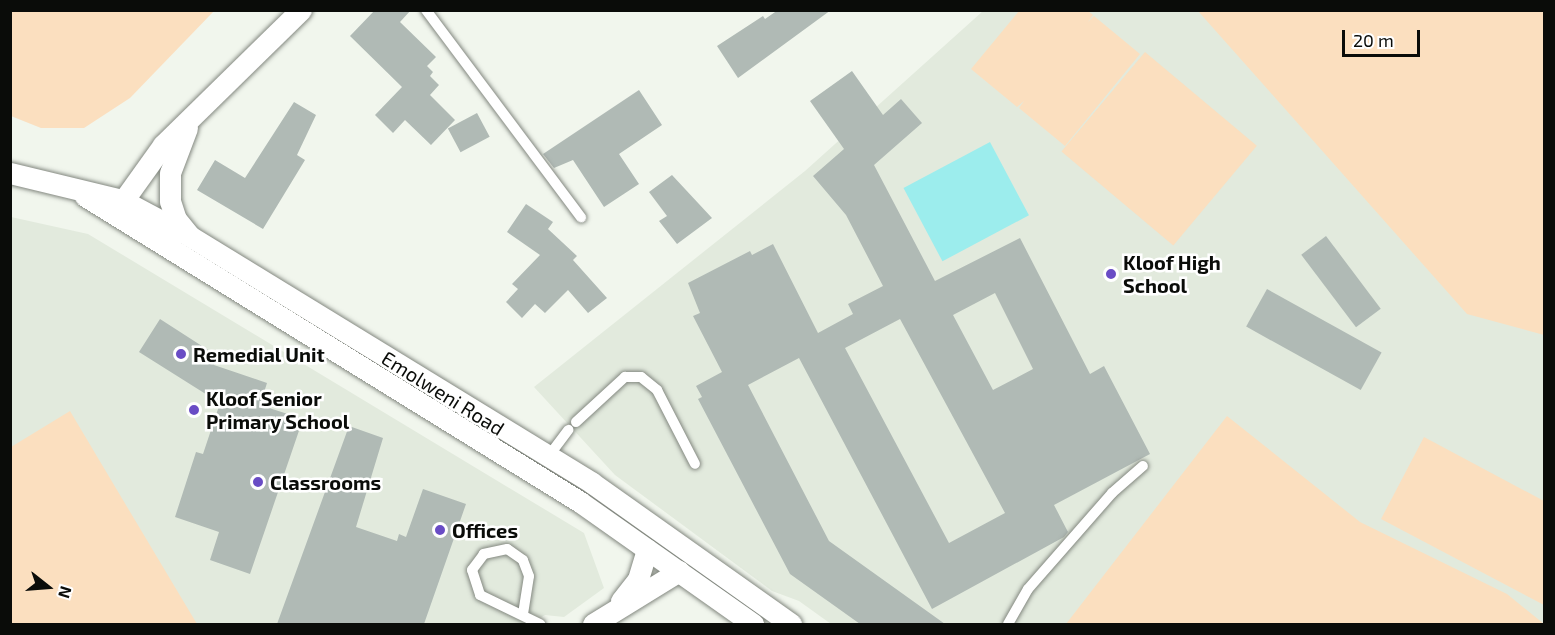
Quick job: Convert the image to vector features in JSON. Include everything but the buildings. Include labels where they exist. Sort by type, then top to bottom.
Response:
[{"type":"street","points":[[117,207],[163,145],[190,122],[301,10]]},
{"type":"street","points":[[190,122],[170,173],[170,201],[176,219],[191,237]]},
{"type":"street","name":"Emolweni Road","points":[[10,174],[79,192],[191,237],[611,496],[791,624]]},
{"type":"street","name":"Emolweni Road","points":[[117,207],[196,263],[580,502],[753,624]]},
{"type":"street","points":[[602,619],[638,579],[647,549]]},
{"type":"street","points":[[602,619],[679,571]]},
{"type":"lane","points":[[426,10],[581,217]]},
{"type":"lane","points":[[576,422],[613,385],[625,377],[641,377],[657,390],[694,464]]},
{"type":"lane","points":[[548,457],[568,430]]},
{"type":"lane","points":[[1008,624],[1028,589],[1112,493],[1143,466]]},
{"type":"lane","points":[[523,614],[529,576],[523,560],[507,549],[484,554],[472,570],[480,595],[497,606],[523,614],[540,624]]},
{"type":"shaded area","points":[[10,11],[214,11],[130,98],[84,128],[41,128],[11,116]]},
{"type":"shaded area","name":"Kloof High School","points":[[983,11],[1544,11],[1544,624],[831,624],[799,601],[772,591],[615,475],[534,387],[805,171]]},
{"type":"shaded area","points":[[1019,11],[1088,11],[1093,15],[1088,22],[1094,16],[1140,54],[1065,146],[1019,108],[1024,101],[1017,107],[971,69]]},
{"type":"shaded area","points":[[1198,11],[1544,11],[1544,335],[1467,314]]},
{"type":"shaded area","points":[[1145,52],[1257,146],[1173,245],[1061,152]]},
{"type":"shaded area","name":"Kloof Senior Primary School","points":[[11,217],[88,234],[584,533],[604,588],[564,617],[545,615],[530,624],[11,624]]},
{"type":"shaded area","points":[[70,411],[197,624],[11,624],[11,447]]},
{"type":"shaded area","points":[[1227,416],[1360,522],[1507,594],[1544,624],[1066,624]]},
{"type":"shaded area","points":[[1424,437],[1544,501],[1544,605],[1381,519]]},
{"type":"water","points":[[990,142],[1029,215],[942,261],[903,188]]},
{"type":"place","name":"Kloof High School","points":[[1111,274]]},
{"type":"place","name":"Remedial Unit","points":[[181,354]]},
{"type":"place","name":"Kloof Senior Primary School","points":[[194,410]]},
{"type":"place","name":"Classrooms","points":[[258,482]]},
{"type":"place","name":"Offices","points":[[440,530]]}]
